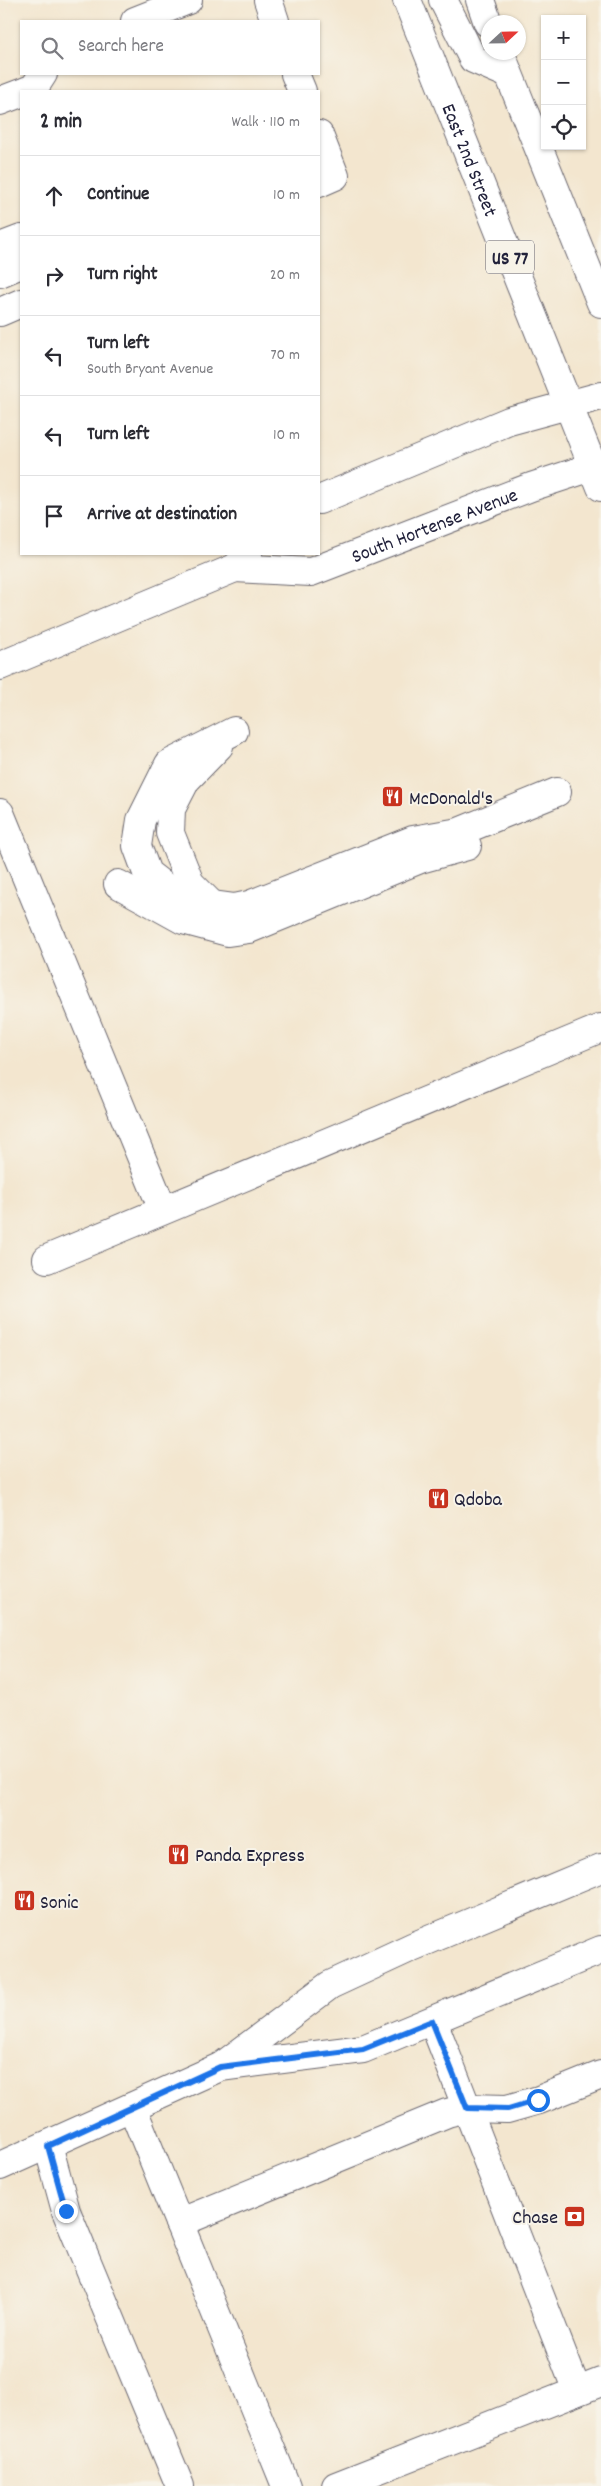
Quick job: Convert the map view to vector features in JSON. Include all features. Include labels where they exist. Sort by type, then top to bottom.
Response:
[{"type":"main road","points":[[138,20],[188,0]]},
{"type":"main road","points":[[268,0],[275,20]]},
{"type":"main road","name":"East 2nd Street","points":[[407,0],[569,405],[598,472]]},
{"type":"main road","points":[[443,0],[473,59],[504,63],[601,304]]},
{"type":"main road","points":[[480,0],[485,15]]},
{"type":"main road","points":[[29,90],[34,88],[42,75]]},
{"type":"main road","points":[[296,75],[302,90]]},
{"type":"main road","points":[[0,101],[20,93]]},
{"type":"main road","points":[[320,142],[335,176],[320,183]]},
{"type":"main road","points":[[0,247],[20,239]]},
{"type":"main road","points":[[0,272],[20,264]]},
{"type":"main road","points":[[0,312],[20,303]]},
{"type":"main road","points":[[320,500],[509,421],[601,396]]},
{"type":"main road","name":"South Hortense Avenue","points":[[0,666],[242,561],[311,572],[531,487],[598,472]]},
{"type":"main road","points":[[118,884],[183,920],[228,932],[249,929],[420,859],[464,847],[560,800],[459,832],[413,840],[249,905],[235,908],[212,905],[168,890],[147,873],[136,846],[141,820],[169,764],[234,731],[186,780],[172,809],[170,833],[190,883],[212,905]]},
{"type":"main road","points":[[0,813],[163,1210]]},
{"type":"main road","points":[[47,1259],[601,1028]]},
{"type":"main road","points":[[0,2166],[220,2067],[330,1984],[412,1947],[601,1868]]},
{"type":"main road","points":[[220,2067],[363,2049],[601,1950]]},
{"type":"main road","points":[[336,2486],[589,2387],[467,2108],[432,2021]]},
{"type":"main road","points":[[179,2223],[447,2113],[467,2108],[508,2109],[538,2100],[601,2075]]},
{"type":"main road","points":[[132,2107],[286,2486]]},
{"type":"main road","points":[[48,2146],[66,2211],[180,2486]]},
{"type":"place","name":"McDonald's","points":[[393,797]]},
{"type":"place","name":"Qdoba","points":[[438,1498]]},
{"type":"place","name":"Panda Express","points":[[179,1854]]},
{"type":"place","name":"Sonic","points":[[24,1901]]},
{"type":"place","name":"Chase","points":[[574,2216]]},
{"type":"route","points":[[66,2211],[48,2146],[220,2067],[363,2049],[432,2021],[467,2108],[508,2109],[538,2100]]}]
